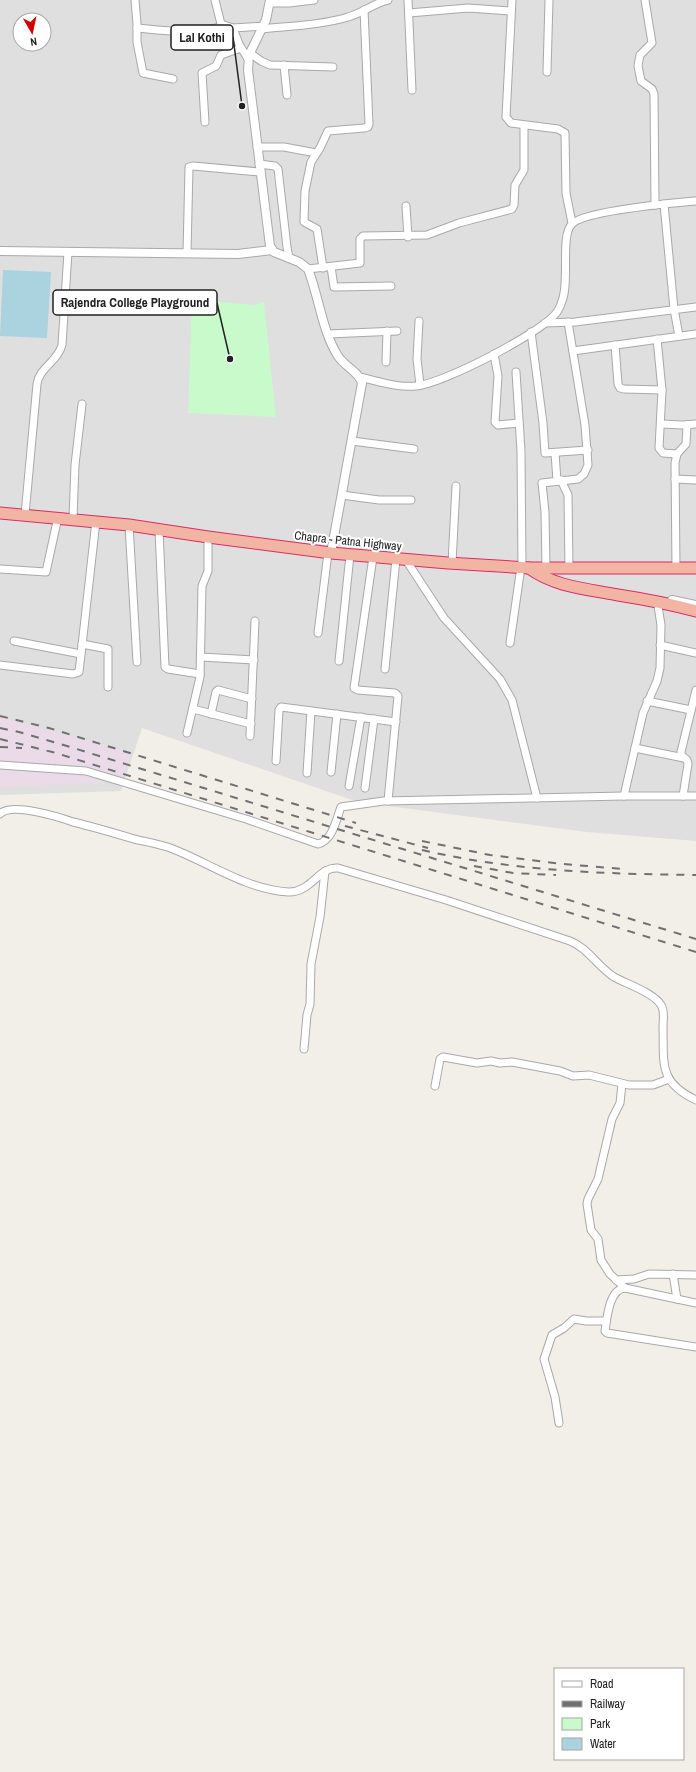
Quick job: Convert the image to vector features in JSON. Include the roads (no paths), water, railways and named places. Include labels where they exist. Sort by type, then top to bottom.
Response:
[{"type":"highway","name":"Chapra - Patna Highway","points":[[0,513],[58,517],[130,525],[208,537],[330,553],[373,557],[546,568],[696,568]]},
{"type":"highway","points":[[524,567],[540,576],[558,583],[696,611]]},
{"type":"street","points":[[134,0],[137,42],[143,73],[173,79]]},
{"type":"street","points":[[215,0],[223,26]]},
{"type":"street","points":[[311,0],[289,3],[270,1],[263,28],[249,56],[248,77],[259,168],[272,250],[277,254],[299,262],[308,269],[328,334],[340,360],[359,377],[396,386],[432,383],[494,354],[545,323],[557,312],[565,294],[566,242],[569,227],[572,223],[590,215],[654,205],[696,201]]},
{"type":"street","points":[[137,28],[194,32],[210,30],[223,26],[233,28],[263,28],[341,19],[388,0]]},
{"type":"street","points":[[408,0],[412,90]]},
{"type":"street","points":[[512,0],[509,69],[505,114],[508,121],[524,126],[558,129],[565,133],[566,194],[572,223]]},
{"type":"street","points":[[547,72],[548,0]]},
{"type":"street","points":[[645,0],[652,43],[640,55],[638,66],[641,81],[652,88],[654,94],[654,205]]},
{"type":"street","points":[[409,13],[468,8],[511,11]]},
{"type":"street","points":[[364,10],[369,124],[368,127],[364,128],[328,131],[311,159],[305,191],[304,221],[306,224],[316,229],[327,267],[335,287],[391,286]]},
{"type":"street","points":[[233,28],[241,48],[249,56],[265,64],[284,66],[333,66]]},
{"type":"street","points":[[205,122],[202,73],[216,66],[222,55],[241,48]]},
{"type":"street","points":[[284,66],[287,95]]},
{"type":"street","points":[[308,269],[360,263],[360,240],[363,236],[408,236],[434,234],[459,223],[512,209],[514,204],[515,185],[524,170],[524,126]]},
{"type":"street","points":[[257,147],[284,147],[316,153]]},
{"type":"street","points":[[187,253],[190,167],[259,168],[274,166],[278,169],[286,247],[289,258]]},
{"type":"street","points":[[664,204],[674,309],[680,336]]},
{"type":"street","points":[[406,206],[408,236]]},
{"type":"street","points":[[0,251],[238,254],[272,250]]},
{"type":"street","points":[[25,515],[37,384],[40,375],[59,354],[62,345],[68,252]]},
{"type":"street","points":[[545,323],[568,322],[696,307]]},
{"type":"street","points":[[419,321],[417,359],[420,385]]},
{"type":"street","points":[[546,568],[545,512],[542,483],[578,479],[584,474],[588,464],[588,450],[568,322]]},
{"type":"street","points":[[386,362],[387,331]]},
{"type":"street","points":[[328,334],[397,331]]},
{"type":"street","points":[[531,332],[543,423],[545,452],[546,454],[588,450]]},
{"type":"street","points":[[573,351],[696,334]]},
{"type":"street","points":[[657,339],[662,390],[659,442],[660,452],[677,454]]},
{"type":"street","points":[[615,345],[618,384],[620,388],[662,390]]},
{"type":"street","points":[[494,354],[498,376],[495,422],[498,425],[519,423]]},
{"type":"street","points":[[510,643],[524,567],[521,451],[516,372]]},
{"type":"street","points":[[318,633],[330,553],[362,388],[359,377]]},
{"type":"street","points":[[73,519],[75,465],[82,404]]},
{"type":"street","points":[[661,424],[696,424]]},
{"type":"street","points":[[676,568],[675,463],[677,454],[686,444],[688,425]]},
{"type":"street","points":[[352,441],[414,449]]},
{"type":"street","points":[[555,453],[559,480],[568,495],[568,568]]},
{"type":"street","points":[[675,479],[696,480]]},
{"type":"street","points":[[452,563],[456,486]]},
{"type":"street","points":[[342,495],[378,500],[411,500]]},
{"type":"street","points":[[0,569],[46,572],[58,517]]},
{"type":"street","points":[[0,665],[75,674],[78,672],[96,521]]},
{"type":"street","points":[[130,525],[137,662]]},
{"type":"street","points":[[159,530],[165,667],[168,669],[200,674]]},
{"type":"street","points":[[187,733],[200,674],[202,586],[208,568],[208,537]]},
{"type":"street","points":[[339,661],[350,555]]},
{"type":"street","points":[[373,557],[354,688],[358,690],[397,694],[396,722],[388,801]]},
{"type":"street","points":[[385,669],[400,559]]},
{"type":"street","points":[[400,559],[444,618],[500,679],[507,689],[512,700],[537,798]]},
{"type":"street","points":[[590,590],[619,590],[696,605]]},
{"type":"street","points":[[590,590],[696,616]]},
{"type":"street","points":[[624,796],[636,748],[642,713],[658,676],[661,625],[658,606]]},
{"type":"street","points":[[250,736],[255,621]]},
{"type":"street","points":[[14,641],[81,654]]},
{"type":"street","points":[[82,644],[108,649],[108,687]]},
{"type":"street","points":[[660,645],[696,654]]},
{"type":"street","points":[[201,657],[254,660]]},
{"type":"street","points":[[211,714],[216,692],[218,690],[252,699]]},
{"type":"street","points":[[683,796],[688,764],[681,756],[681,752],[696,690]]},
{"type":"street","points":[[647,701],[691,710]]},
{"type":"street","points":[[276,761],[280,708],[283,707],[396,722]]},
{"type":"street","points":[[193,709],[251,724]]},
{"type":"street","points":[[308,773],[311,710]]},
{"type":"street","points":[[332,772],[337,714]]},
{"type":"street","points":[[349,786],[362,717]]},
{"type":"street","points":[[365,788],[374,719]]},
{"type":"street","points":[[636,748],[684,758]]},
{"type":"street","points":[[0,765],[86,771],[246,818],[315,844],[324,841],[331,833],[340,807],[388,801],[696,796]]},
{"type":"street","points":[[0,814],[4,811],[12,810],[55,816],[173,848],[220,872],[252,884],[288,892],[297,891],[308,885],[325,870],[331,868],[342,868],[504,918],[582,947],[596,963],[605,970],[648,994],[661,1004],[663,1012],[665,1066],[669,1079],[676,1089],[696,1100]]},
{"type":"street","points":[[304,1049],[307,1015],[310,1004],[311,964],[320,917],[325,870]]},
{"type":"street","points":[[435,1086],[440,1059],[443,1057],[477,1063],[491,1061],[500,1063],[512,1062],[560,1071],[573,1076],[589,1075],[622,1084],[658,1084],[669,1079]]},
{"type":"street","points":[[622,1084],[620,1104],[612,1119],[598,1179],[587,1204],[591,1230],[598,1239],[600,1260],[606,1269],[625,1288]]},
{"type":"street","points":[[616,1280],[634,1279],[648,1274],[696,1275]]},
{"type":"street","points":[[673,1274],[677,1299]]},
{"type":"street","points":[[696,1303],[625,1288],[617,1290],[613,1295],[606,1321],[606,1333],[696,1347]]},
{"type":"street","points":[[559,1422],[554,1393],[544,1362],[551,1337],[574,1319],[586,1322],[606,1321]]},
{"type":"water","points":[[3,270],[51,272],[47,338],[0,336]]},
{"type":"railway","points":[[0,716],[49,728],[356,823]]},
{"type":"railway","points":[[0,728],[57,743],[696,939]]},
{"type":"railway","points":[[0,739],[56,753],[696,952]]},
{"type":"railway","points":[[0,747],[22,748]]},
{"type":"railway","points":[[345,826],[428,848]]},
{"type":"railway","points":[[422,841],[490,855],[563,864],[623,869]]},
{"type":"railway","points":[[422,850],[490,863],[524,867],[627,874],[696,875]]},
{"type":"railway","points":[[474,866],[513,873],[556,875]]},
{"type":"place","name":"Lal Kothi","points":[[242,106]]},
{"type":"place","name":"Rajendra College Playground","points":[[230,359]]}]
